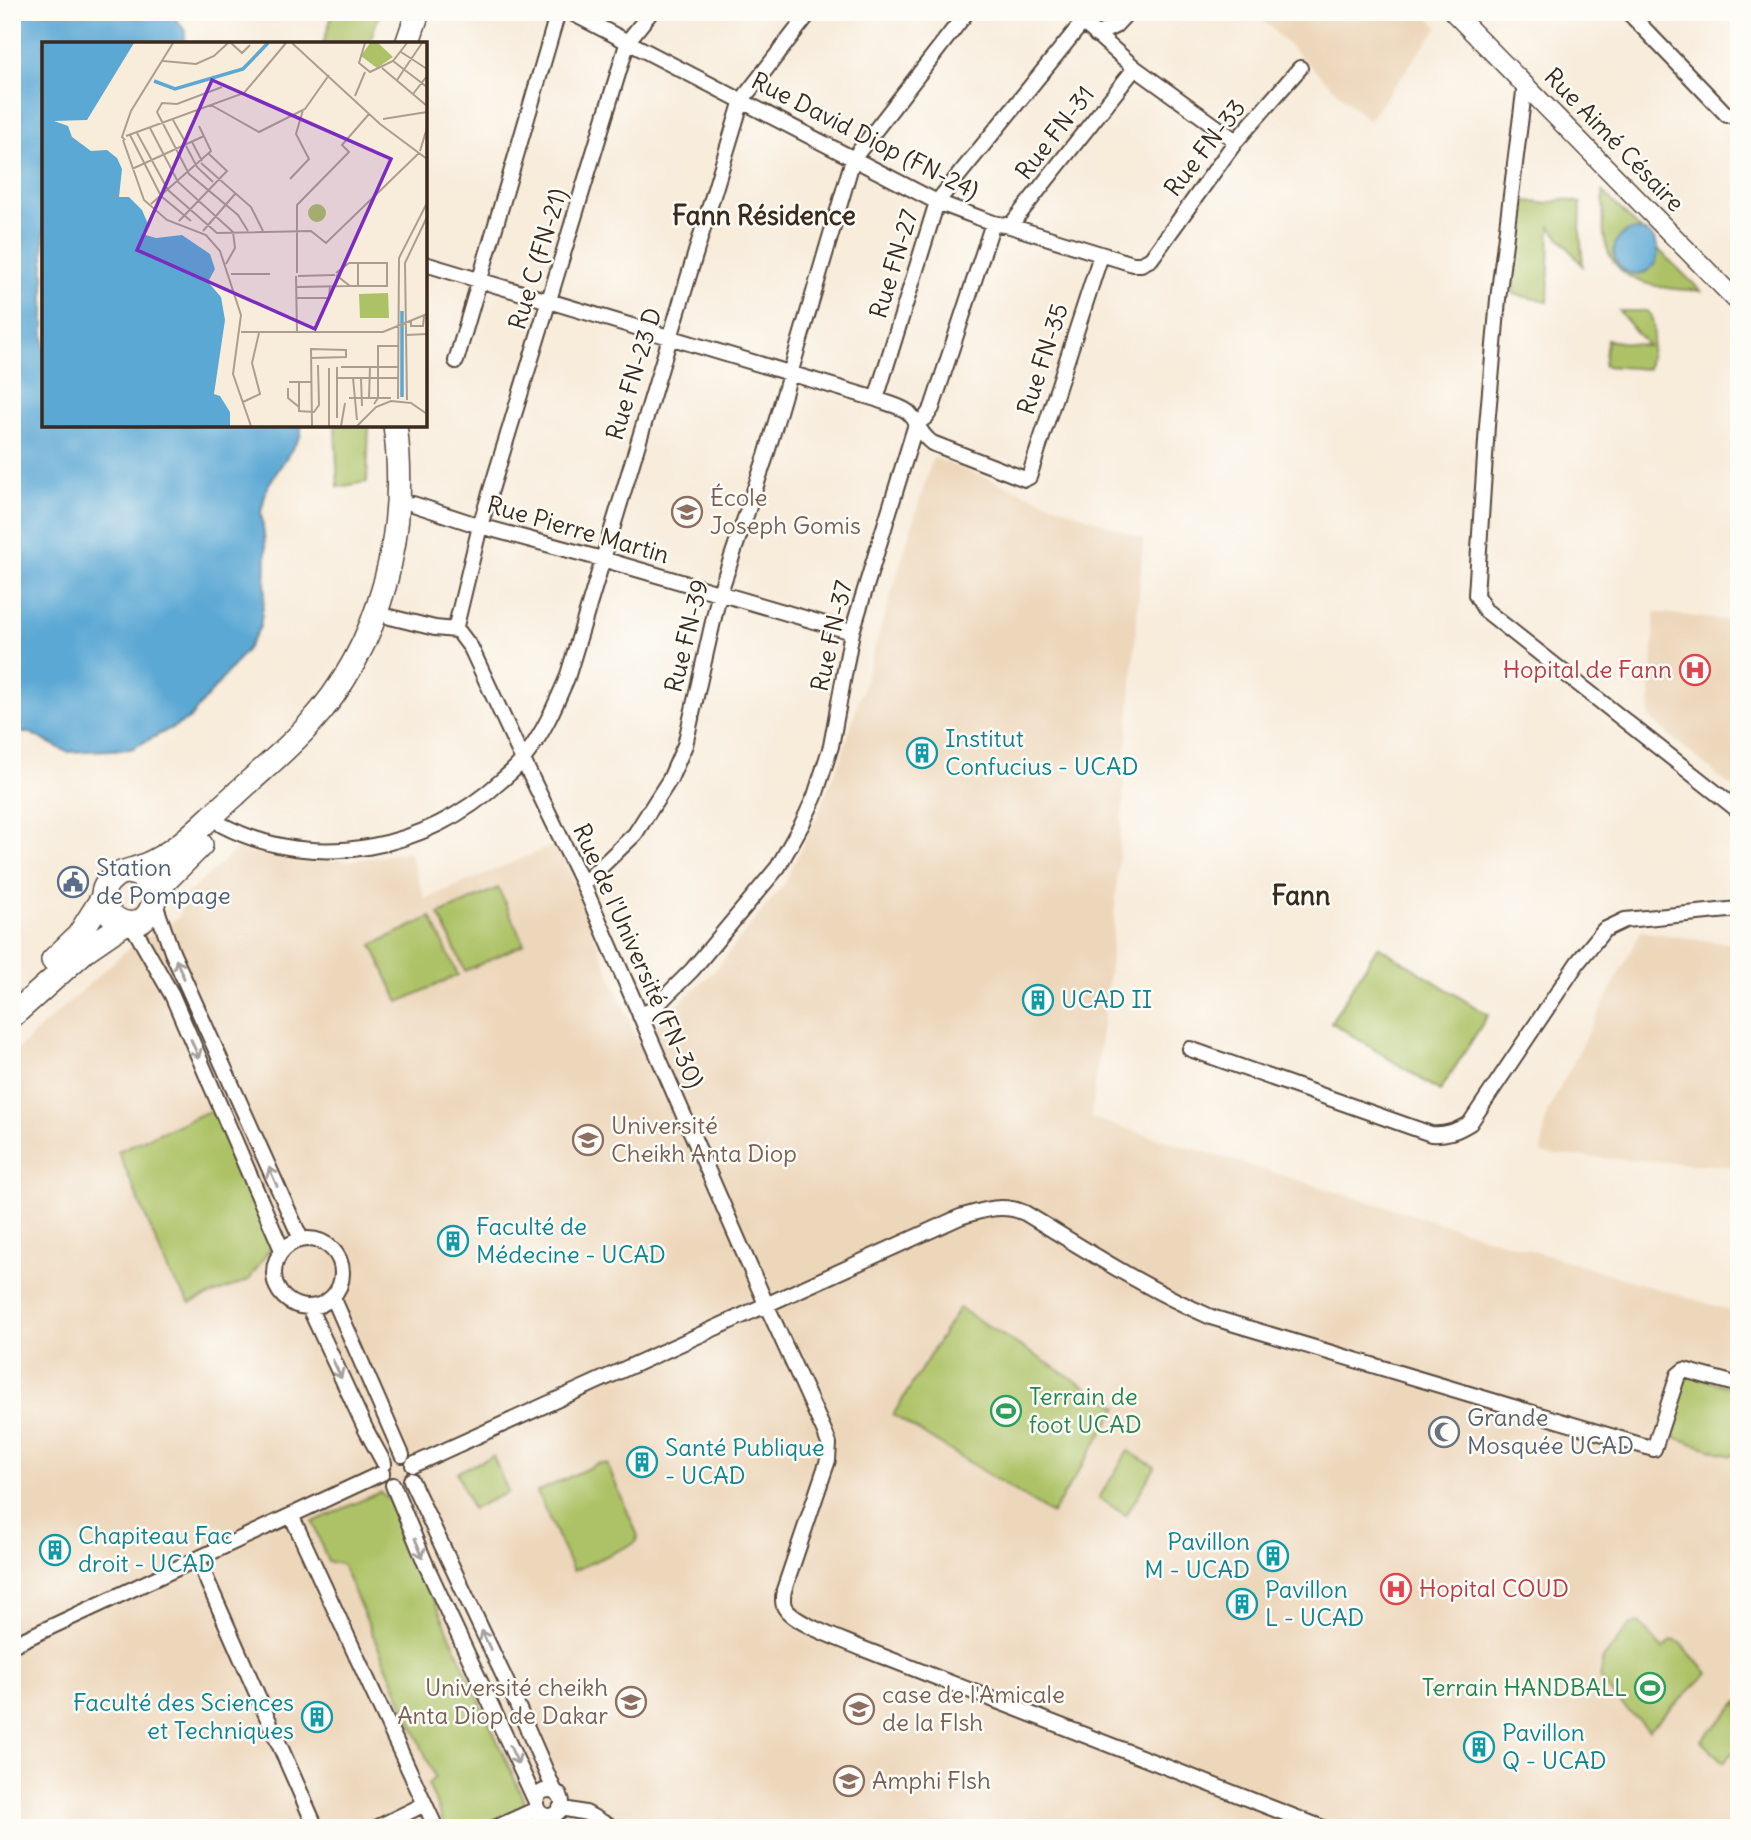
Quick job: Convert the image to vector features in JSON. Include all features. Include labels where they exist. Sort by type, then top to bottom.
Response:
[{"type":"highway","points":[[393,42],[403,12]]},
{"type":"highway","points":[[408,42],[418,12]]},
{"type":"highway","points":[[12,998],[79,934],[103,897],[108,882],[170,853],[286,749],[322,709],[353,663],[370,630],[381,599],[394,543],[400,481],[395,427]]},
{"type":"highway","points":[[12,1016],[87,949],[128,923],[145,918],[154,896],[222,825],[297,757],[351,692],[390,617],[406,553],[413,504],[408,427]]},
{"type":"highway","points":[[127,872],[143,877],[154,896]]},
{"type":"highway","points":[[103,897],[109,914],[128,923]]},
{"type":"street","points":[[456,361],[558,12]]},
{"type":"street","name":"Rue David Diop (FN-24)","points":[[570,12],[937,202],[993,223],[1133,264],[1141,264],[1151,259]]},
{"type":"street","name":"Rue C (FN-21)","points":[[480,526],[628,41],[651,12]]},
{"type":"street","name":"Rue FN-23 D","points":[[222,825],[244,837],[271,845],[306,849],[342,850],[394,842],[439,825],[467,809],[523,760],[542,733],[567,678],[742,100],[810,12]]},
{"type":"street","points":[[853,159],[967,12]]},
{"type":"street","points":[[1071,12],[1135,68],[1236,141]]},
{"type":"street","points":[[1096,35],[1115,26],[1128,12]]},
{"type":"street","name":"Rue Aimé Césaire","points":[[1453,12],[1739,303]]},
{"type":"street","points":[[1628,12],[1727,115]]},
{"type":"street","name":"Rue FN-27","points":[[877,399],[937,202],[1082,23]]},
{"type":"street","name":"Rue FN-31","points":[[1010,226],[1135,68]]},
{"type":"street","name":"Rue FN-33","points":[[1151,259],[1236,141],[1300,68]]},
{"type":"street","points":[[1525,84],[1498,299],[1476,595],[1485,610],[1739,811]]},
{"type":"street","name":"Rue FN-39","points":[[583,884],[635,834],[670,779],[685,745],[719,595],[766,456],[853,159]]},
{"type":"street","name":"Rue FN-37","points":[[640,1016],[653,1009],[692,970],[778,867],[815,796],[831,746],[852,632],[916,424],[926,417],[932,408],[993,223]]},
{"type":"street","name":"Rue FN-35","points":[[916,424],[921,435],[932,443],[1025,480],[1029,477],[1101,254]]},
{"type":"street","points":[[427,265],[877,399],[905,410],[916,424]]},
{"type":"street","name":"Rue Pierre Martin","points":[[413,504],[480,526],[852,632]]},
{"type":"street","points":[[390,617],[435,628],[455,629],[480,526]]},
{"type":"street","name":"Rue de l'Université (FN-30)","points":[[455,629],[471,648],[583,884],[829,1444],[828,1460],[783,1597],[785,1609],[789,1614],[861,1648],[1323,1828]]},
{"type":"street","points":[[154,896],[172,952],[301,1239]]},
{"type":"street","points":[[1190,1049],[1431,1135],[1443,1135],[1470,1123],[1571,972],[1604,930],[1625,920],[1739,909]]},
{"type":"street","points":[[128,923],[172,995],[282,1251]]},
{"type":"street","points":[[309,1307],[383,1468],[386,1480],[393,1485],[403,1486],[409,1467],[960,1217],[999,1206],[1025,1213],[1184,1306],[1211,1317],[1654,1449],[1681,1372],[1684,1370],[1739,1385]]},
{"type":"street","points":[[301,1239],[321,1241],[336,1253],[342,1271],[338,1289],[332,1297],[318,1306],[293,1303],[279,1292],[274,1273],[282,1251],[301,1239]]},
{"type":"street","points":[[332,1297],[555,1792],[560,1797],[561,1808]]},
{"type":"street","points":[[12,1645],[292,1517],[383,1468],[391,1456],[409,1467]]},
{"type":"street","points":[[393,1485],[426,1565],[539,1809],[554,1815],[561,1808]]},
{"type":"street","points":[[292,1517],[436,1828]]},
{"type":"street","points":[[198,1560],[316,1828]]},
{"type":"street","points":[[534,1828],[542,1792],[555,1792]]},
{"type":"street","points":[[376,1828],[425,1804]]},
{"type":"street","points":[[561,1808],[586,1813],[613,1828]]},
{"type":"street","points":[[495,1828],[539,1809]]},
{"type":"shaded area","points":[[1254,12],[1424,12],[1438,27],[1368,121]]},
{"type":"shaded area","name":"Université Cheikh Anta Diop","points":[[933,457],[1143,539],[1111,958],[1091,1118],[1739,1313],[1739,1828],[12,1828],[12,1054],[129,948],[178,918],[186,895],[244,843],[295,856],[349,861],[409,852],[425,899],[559,843],[640,1047],[664,1016],[712,973],[784,884],[841,759]]},
{"type":"shaded area","name":"Hopital de Fann","points":[[1655,612],[1739,622],[1739,789],[1729,785],[1649,718]]},
{"type":"shaded area","points":[[1641,931],[1739,945],[1739,1167],[1541,1154],[1547,1113]]},
{"type":"green space","points":[[333,12],[380,12],[370,42],[324,42]]},
{"type":"green space","points":[[1603,192],[1642,231],[1625,233],[1619,238],[1630,273],[1647,271],[1657,258],[1657,248],[1701,291],[1654,286],[1627,275],[1616,265],[1608,252],[1604,235]]},
{"type":"green space","points":[[1563,199],[1581,203],[1583,266],[1550,226],[1548,302],[1513,294],[1520,200],[1547,204]]},
{"type":"green space","points":[[1619,311],[1647,311],[1651,316],[1654,330],[1648,369],[1604,366],[1607,340],[1648,346]]},
{"type":"green space","points":[[335,427],[369,427],[367,482],[338,487]]},
{"type":"green space","points":[[498,888],[524,944],[465,971],[439,914]]},
{"type":"green space","points":[[431,917],[458,975],[399,1002],[372,945]]},
{"type":"green space","points":[[1378,946],[1488,1015],[1440,1091],[1331,1022]]},
{"type":"green space","points":[[216,1108],[273,1244],[249,1280],[190,1303],[170,1275],[118,1151]]},
{"type":"green space","name":"Terrain de foot UCAD","points":[[959,1308],[1118,1407],[1052,1514],[893,1415]]},
{"type":"green space","points":[[1686,1374],[1739,1390],[1738,1453],[1731,1456],[1667,1435],[1665,1430],[1681,1377]]},
{"type":"green space","points":[[1128,1451],[1155,1467],[1126,1515],[1099,1498]]},
{"type":"green space","points":[[493,1456],[508,1492],[472,1509],[457,1472]]},
{"type":"green space","points":[[599,1463],[607,1464],[638,1536],[635,1543],[573,1571],[537,1492]]},
{"type":"green space","points":[[380,1492],[389,1499],[526,1805],[476,1828],[446,1828],[428,1784],[435,1777],[342,1564],[328,1562],[313,1522]]},
{"type":"green space","name":"Terrain HANDBALL","points":[[1639,1623],[1663,1649],[1672,1640],[1679,1642],[1708,1673],[1649,1730],[1616,1699],[1599,1677],[1603,1659],[1630,1625]]},
{"type":"green space","points":[[1739,1701],[1739,1747],[1723,1762],[1701,1740]]},
{"type":"water","points":[[12,12],[171,12],[185,31],[185,42],[42,42],[42,427],[301,427],[301,435],[267,487],[261,512],[266,551],[265,592],[260,627],[247,649],[189,719],[131,749],[67,752],[30,733],[12,733]]},
{"type":"water","points":[[1636,230],[1651,237],[1658,252],[1651,267],[1636,274],[1621,267],[1614,252],[1621,237]]},
{"type":"place","name":"École Joseph Gomis","points":[[687,512]]},
{"type":"place","name":"Hopital de Fann","points":[[1695,670]]},
{"type":"place","name":"Institut Confucius - UCAD","points":[[922,753]]},
{"type":"place","name":"Station de Pompage","points":[[73,882]]},
{"type":"place","name":"UCAD II","points":[[1038,1000]]},
{"type":"place","name":"Université Cheikh Anta Diop","points":[[588,1140]]},
{"type":"place","name":"Faculté de Médecine - UCAD","points":[[453,1241]]},
{"type":"place","name":"Terrain de foot UCAD","points":[[1006,1411]]},
{"type":"place","name":"Grande Mosquée UCAD","points":[[1444,1432]]},
{"type":"place","name":"Santé Publique - UCAD","points":[[642,1462]]},
{"type":"place","name":"Chapiteau Fac droit - UCAD","points":[[55,1550]]},
{"type":"place","name":"Pavillon M - UCAD","points":[[1273,1556]]},
{"type":"place","name":"Hopital COUD","points":[[1396,1589]]},
{"type":"place","name":"Pavillon L - UCAD","points":[[1242,1604]]},
{"type":"place","name":"Terrain HANDBALL","points":[[1650,1688]]},
{"type":"place","name":"Université cheikh Anta Diop de Dakar","points":[[631,1702]]},
{"type":"place","name":"case de l'Amicale de la Flsh","points":[[859,1709]]},
{"type":"place","name":"Faculté des Sciences et Techniques","points":[[317,1717]]},
{"type":"place","name":"Pavillon Q - UCAD","points":[[1479,1747]]},
{"type":"place","name":"Amphi Flsh","points":[[849,1781]]},
{"type":"district","name":"Fann Résidence","points":[[764,216]]},
{"type":"district","name":"Fann","points":[[1301,896]]}]
